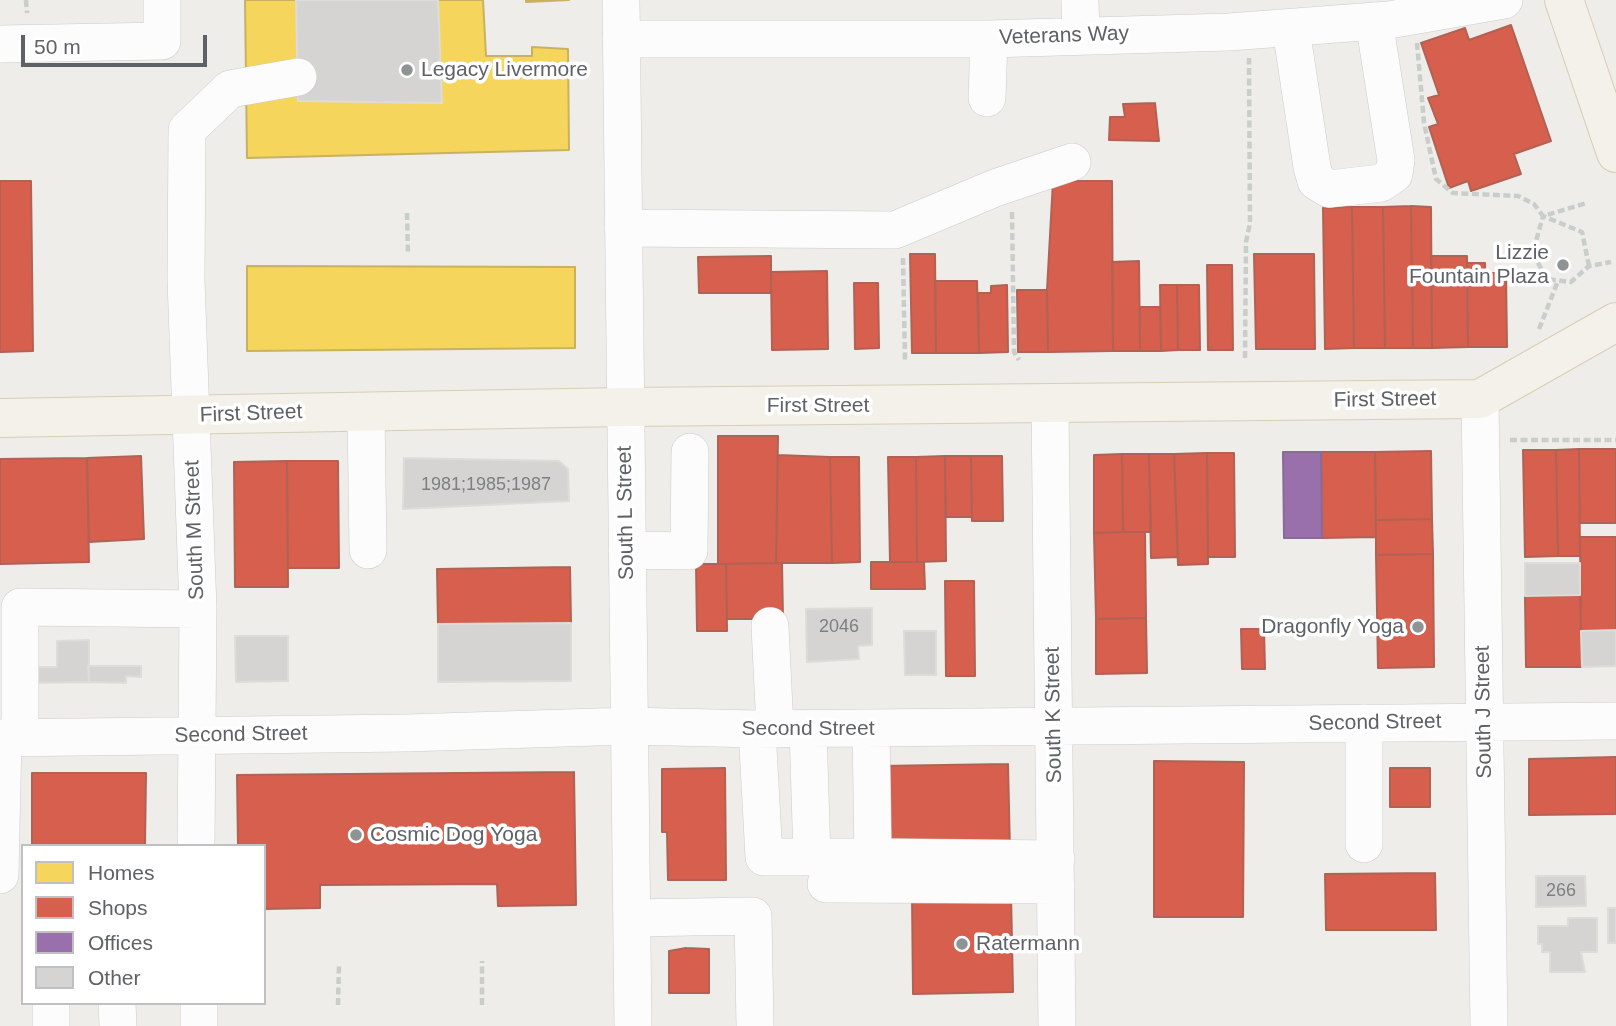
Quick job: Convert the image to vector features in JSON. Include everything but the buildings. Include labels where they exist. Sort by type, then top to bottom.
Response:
[{"type":"main road","points":[[1564,0],[1616,153]]},
{"type":"main road","name":"First Street","points":[[0,418],[625,407],[1480,399],[1616,322]]},
{"type":"street","points":[[0,44],[162,41],[162,0]]},
{"type":"street","name":"South L Street","points":[[621,0],[633,1026]]},
{"type":"street","name":"Veterans Way","points":[[621,39],[989,39],[1080,18],[1291,30],[1374,22],[1504,0]]},
{"type":"street","points":[[1291,30],[1312,167],[1316,181],[1329,189],[1381,183],[1394,173],[1396,160],[1374,22]]},
{"type":"street","points":[[987,98],[989,39]]},
{"type":"street","name":"South M Street","points":[[196,844],[198,608],[186,280],[187,130],[230,89],[298,77]]},
{"type":"street","points":[[623,228],[895,230],[995,188],[1072,162]]},
{"type":"street","name":"South J Street","points":[[1480,399],[1489,1026]]},
{"type":"street","name":"South K Street","points":[[1050,405],[1057,1026]]},
{"type":"street","points":[[366,412],[368,550]]},
{"type":"street","points":[[627,550],[689,551],[690,452]]},
{"type":"street","points":[[0,876],[8,737],[20,607],[198,608]]},
{"type":"street","points":[[770,626],[780,729],[819,870]]},
{"type":"street","name":"Second Street","points":[[8,737],[407,733],[628,726],[871,729],[1616,721]]},
{"type":"street","points":[[1364,723],[1364,844]]},
{"type":"street","points":[[780,729],[764,857],[819,870],[906,885],[1056,872]]},
{"type":"street","points":[[871,729],[873,857]]},
{"type":"street","points":[[819,870],[873,857],[1056,872]]},
{"type":"street","points":[[632,918],[752,916],[755,1026]]},
{"type":"street","points":[[51,1005],[51,1026]]},
{"type":"street","points":[[117,1005],[118,1026]]},
{"type":"street","points":[[199,1005],[199,1026]]},
{"type":"path","points":[[1416,32],[1424,123],[1436,179],[1453,194],[1518,196],[1534,204],[1543,216],[1582,232],[1589,267]]},
{"type":"path","points":[[1245,358],[1246,242],[1250,223],[1249,47]]},
{"type":"path","points":[[1013,200],[1014,352],[1019,360]]},
{"type":"path","points":[[1543,216],[1587,203]]},
{"type":"path","points":[[408,213],[408,255]]},
{"type":"path","points":[[1543,216],[1533,252],[1546,279],[1571,282],[1589,267],[1611,262]]},
{"type":"path","points":[[902,247],[905,361]]},
{"type":"path","points":[[1534,342],[1558,281]]},
{"type":"path","points":[[1509,440],[1616,440]]},
{"type":"path","points":[[482,961],[482,1005]]},
{"type":"path","points":[[338,1005],[339,964]]},
{"type":"place","name":"Legacy Livermore","points":[[407,70]]},
{"type":"place","name":"Lizzie Fountain Plaza","points":[[1563,265]]},
{"type":"place","name":"Dragonfly Yoga","points":[[1418,627]]},
{"type":"place","name":"Cosmic Dog Yoga","points":[[356,835]]},
{"type":"place","name":"Ratermann","points":[[962,944]]}]
